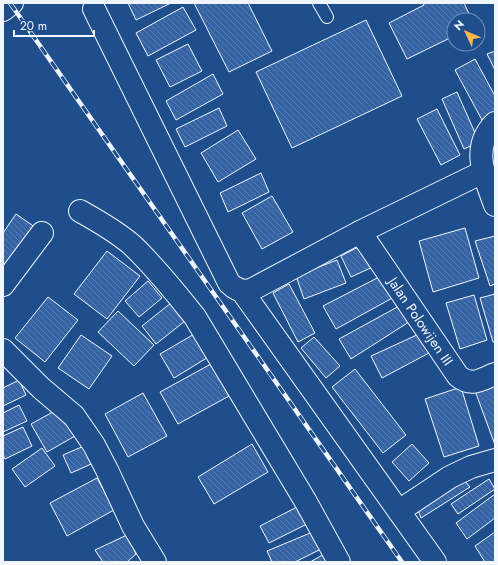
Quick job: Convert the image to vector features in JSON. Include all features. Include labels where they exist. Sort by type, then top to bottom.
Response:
[{"type":"street","points":[[3,10],[12,3]]},
{"type":"street","points":[[94,9],[229,283],[233,287],[246,291],[253,289],[360,232],[483,172]]},
{"type":"street","points":[[495,123],[488,130],[481,149],[483,172],[495,205]]},
{"type":"street","points":[[80,211],[109,228],[131,245],[175,291],[195,317],[306,502],[339,562]]},
{"type":"street","name":"Jalan Polowijen III","points":[[360,232],[458,376],[467,382],[475,382],[495,374]]},
{"type":"street","points":[[3,285],[42,233]]},
{"type":"street","points":[[242,290],[435,562]]},
{"type":"street","points":[[3,350],[41,388],[74,416],[94,445],[133,526],[155,562]]},
{"type":"street","points":[[399,511],[450,478],[472,467],[495,460]]},
{"type":"lane","points":[[319,3],[327,17]]},
{"type":"building","points":[[128,3],[171,3],[136,20]]},
{"type":"building","points":[[194,3],[248,3],[272,51],[229,72]]},
{"type":"building","points":[[423,3],[464,3],[468,12],[446,12],[446,40],[407,59],[389,23],[424,5]]},
{"type":"building","points":[[183,7],[196,30],[148,56],[136,33]]},
{"type":"building","points":[[366,20],[402,96],[292,148],[256,72]]},
{"type":"building","points":[[188,44],[202,71],[170,87],[156,60]]},
{"type":"building","points":[[495,51],[495,70],[487,54]]},
{"type":"building","points":[[475,59],[495,96],[495,113],[482,120],[455,70]]},
{"type":"building","points":[[213,74],[223,94],[176,120],[166,101]]},
{"type":"building","points":[[457,92],[479,142],[464,149],[442,99]]},
{"type":"building","points":[[219,108],[227,126],[185,147],[176,129]]},
{"type":"building","points":[[437,109],[460,155],[441,165],[417,119]]},
{"type":"building","points":[[238,130],[256,159],[218,182],[201,153]]},
{"type":"building","points":[[261,173],[269,192],[228,212],[220,193]]},
{"type":"building","points":[[272,196],[293,232],[262,249],[242,213]]},
{"type":"building","points":[[16,214],[39,230],[3,275],[3,233]]},
{"type":"building","points":[[465,228],[479,278],[433,292],[419,241]]},
{"type":"building","points":[[495,236],[495,284],[490,286],[475,241]]},
{"type":"building","points":[[366,243],[377,265],[351,277],[341,256]]},
{"type":"building","points":[[107,251],[140,276],[107,319],[74,294]]},
{"type":"building","points":[[337,260],[346,283],[304,299],[296,276]]},
{"type":"building","points":[[383,275],[396,296],[336,329],[323,306]]},
{"type":"building","points":[[148,281],[162,298],[139,317],[125,301]]},
{"type":"building","points":[[289,284],[315,333],[298,342],[273,293]]},
{"type":"building","points":[[495,294],[495,342],[493,342],[480,298]]},
{"type":"building","points":[[474,295],[487,340],[460,349],[446,303]]},
{"type":"building","points":[[48,297],[78,320],[45,362],[15,338]]},
{"type":"building","points":[[176,299],[190,317],[156,344],[142,326]]},
{"type":"building","points":[[401,305],[412,320],[351,359],[339,339]]},
{"type":"building","points":[[118,311],[154,345],[134,366],[98,332]]},
{"type":"building","points":[[196,333],[210,356],[174,378],[160,354]]},
{"type":"building","points":[[419,334],[429,353],[382,378],[371,356]]},
{"type":"building","points":[[81,335],[112,356],[89,389],[58,368]]},
{"type":"building","points":[[314,337],[340,366],[326,378],[301,348]]},
{"type":"building","points":[[211,364],[229,396],[178,424],[160,392]]},
{"type":"building","points":[[355,369],[406,435],[383,453],[332,387]]},
{"type":"building","points":[[19,380],[26,395],[3,406],[3,388]]},
{"type":"building","points":[[495,381],[495,445],[474,388]]},
{"type":"building","points":[[461,387],[479,446],[444,457],[425,399]]},
{"type":"building","points":[[143,393],[167,436],[128,457],[105,414]]},
{"type":"building","points":[[19,405],[27,421],[3,432],[3,413]]},
{"type":"building","points":[[60,408],[75,436],[47,452],[31,424]]},
{"type":"building","points":[[23,427],[32,446],[5,459],[3,455],[3,436]]},
{"type":"building","points":[[91,443],[98,461],[71,473],[63,455]]},
{"type":"building","points":[[252,444],[268,472],[214,504],[198,477]]},
{"type":"building","points":[[412,444],[429,463],[409,481],[392,462]]},
{"type":"building","points":[[42,448],[55,466],[25,487],[12,469]]},
{"type":"building","points":[[97,478],[114,510],[67,536],[50,503]]},
{"type":"building","points":[[489,479],[495,489],[458,514],[451,504]]},
{"type":"building","points":[[464,480],[470,487],[421,518],[418,510]]},
{"type":"building","points":[[495,494],[495,518],[467,539],[456,523]]},
{"type":"building","points":[[299,506],[309,523],[269,543],[260,526]]},
{"type":"building","points":[[315,531],[323,548],[295,562],[272,562],[267,551]]},
{"type":"building","points":[[495,532],[495,562],[485,562],[475,546]]},
{"type":"building","points":[[127,535],[136,554],[127,562],[103,562],[95,550]]},
{"type":"building","points":[[328,552],[333,562],[310,562]]},
{"type":"railway","points":[[10,3],[402,562]]}]
